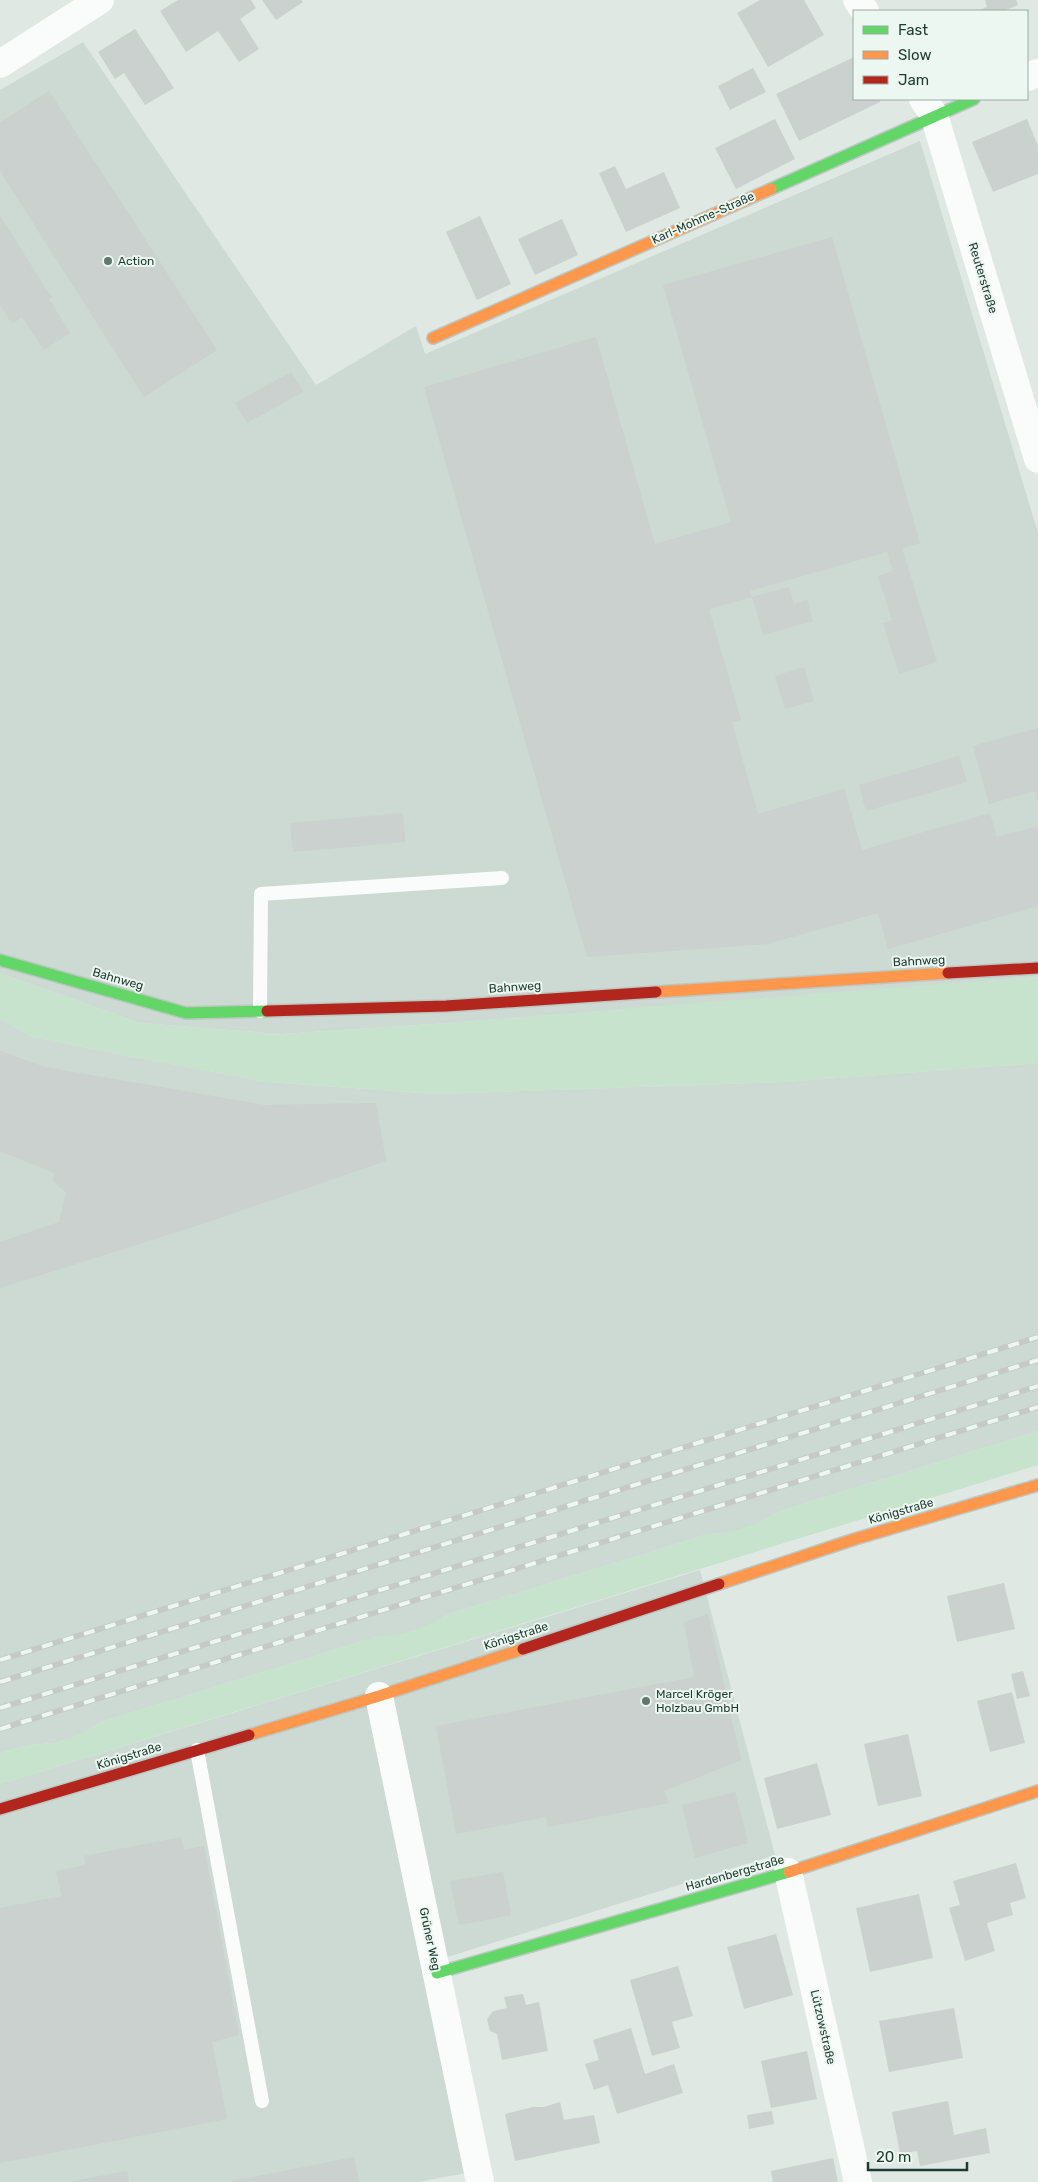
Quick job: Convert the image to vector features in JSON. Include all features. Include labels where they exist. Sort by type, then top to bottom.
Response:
[{"type":"street","points":[[0,64],[100,0]]},
{"type":"street","name":"Karl-Mohme-Straße","points":[[433,338],[928,107],[968,100]]},
{"type":"street","name":"Reuterstraße","points":[[928,107],[1038,459]]},
{"type":"street","name":"Bahnweg","points":[[0,960],[186,1013],[446,1006],[775,983],[1038,968]]},
{"type":"street","name":"Königstraße","points":[[0,1809],[379,1696],[855,1539],[1038,1485]]},
{"type":"street","name":"Grüner Weg","points":[[379,1696],[480,2182]]},
{"type":"street","name":"Hardenbergstraße","points":[[437,1973],[788,1872],[1038,1791]]},
{"type":"street","name":"Lützowstraße","points":[[788,1872],[858,2182]]},
{"type":"lane","points":[[260,1011],[262,894],[502,878]]},
{"type":"lane","points":[[197,1750],[262,2101]]},
{"type":"shaded area","points":[[83,42],[316,385],[416,326],[425,354],[920,141],[1038,533],[1038,977],[448,1023],[281,1034],[140,1023],[0,973],[0,90]]},
{"type":"shaded area","points":[[0,1019],[30,1036],[268,1082],[437,1094],[786,1082],[1038,1063],[1038,1431],[780,1511],[757,1524],[732,1532],[708,1534],[449,1614],[426,1627],[401,1635],[376,1637],[101,1722],[80,1735],[55,1743],[28,1745],[0,1753]]},
{"type":"shaded area","points":[[700,1570],[775,1855],[441,1959],[482,2170],[418,2182],[0,2182],[0,1784]]},
{"type":"green space","points":[[0,973],[140,1023],[281,1034],[448,1023],[1038,977],[1038,1063],[786,1082],[437,1094],[268,1082],[30,1036],[0,1019]]},
{"type":"green space","points":[[1038,1431],[1038,1465],[0,1784],[0,1753],[28,1745],[55,1743],[80,1735],[101,1722],[376,1637],[396,1635],[414,1630],[431,1624],[449,1614],[708,1534],[728,1532],[745,1527],[762,1521],[780,1511]]},
{"type":"building","points":[[178,0],[251,0],[256,8],[240,19],[259,49],[239,62],[218,31],[186,52],[160,11]]},
{"type":"building","points":[[262,0],[301,0],[303,2],[276,20]]},
{"type":"building","points":[[760,0],[804,0],[824,35],[768,67],[737,13]]},
{"type":"building","points":[[985,0],[1016,0],[1018,5],[1006,10],[980,10],[987,7]]},
{"type":"building","points":[[135,29],[174,88],[145,105],[124,73],[115,79],[98,52]]},
{"type":"building","points":[[853,57],[853,100],[879,100],[880,102],[799,141],[776,94]]},
{"type":"building","points":[[753,68],[766,92],[730,110],[718,86]]},
{"type":"building","name":"Action","points":[[49,91],[217,350],[144,397],[0,171],[0,123]]},
{"type":"building","points":[[775,119],[795,159],[736,189],[715,148]]},
{"type":"building","points":[[1027,119],[1038,146],[1038,174],[993,192],[972,142]]},
{"type":"building","points":[[615,166],[626,189],[664,172],[680,208],[626,232],[599,173]]},
{"type":"building","points":[[0,216],[52,298],[49,299],[70,333],[44,350],[22,317],[12,324],[0,305]]},
{"type":"building","points":[[480,216],[511,284],[477,300],[446,232]]},
{"type":"building","points":[[562,219],[578,255],[535,275],[518,239]]},
{"type":"building","points":[[832,237],[920,543],[902,548],[937,662],[899,674],[883,623],[892,620],[878,576],[893,571],[887,552],[750,591],[752,597],[709,609],[741,720],[732,722],[758,814],[844,789],[862,850],[990,813],[997,837],[1038,826],[1038,906],[888,949],[878,913],[767,944],[587,957],[424,387],[596,337],[655,544],[731,522],[663,285]]},
{"type":"building","points":[[291,372],[303,392],[247,423],[235,403]]},
{"type":"building","points":[[789,587],[794,604],[807,600],[813,621],[763,635],[752,597]]},
{"type":"building","points":[[804,667],[814,701],[785,709],[775,676]]},
{"type":"building","points":[[1038,728],[1038,801],[1035,791],[989,804],[973,746]]},
{"type":"building","points":[[959,756],[967,782],[866,811],[859,785]]},
{"type":"building","points":[[403,813],[405,842],[293,852],[290,823]]},
{"type":"building","points":[[0,1051],[45,1067],[264,1105],[376,1103],[386,1161],[199,1225],[0,1288],[0,1242],[59,1222],[66,1193],[53,1181],[54,1173],[0,1151]]},
{"type":"building","points":[[1004,1583],[1015,1629],[957,1642],[947,1596]]},
{"type":"building","name":"Marcel Kröger Holzbau GmbH","points":[[708,1614],[741,1760],[664,1791],[669,1803],[548,1827],[546,1817],[456,1834],[436,1726],[694,1677],[684,1622]]},
{"type":"building","points":[[1023,1671],[1030,1696],[1017,1699],[1011,1674]]},
{"type":"building","points":[[1012,1692],[1025,1743],[990,1752],[977,1701]]},
{"type":"building","points":[[908,1734],[922,1796],[878,1806],[864,1744]]},
{"type":"building","points":[[817,1763],[831,1815],[777,1829],[764,1778]]},
{"type":"building","points":[[735,1792],[748,1843],[695,1858],[682,1805]]},
{"type":"building","points":[[181,1837],[184,1850],[204,1846],[239,2035],[212,2042],[227,2119],[0,2163],[0,1908],[62,1896],[56,1871],[85,1865],[84,1856]]},
{"type":"building","points":[[1016,1863],[1026,1898],[1010,1903],[1013,1915],[987,1923],[995,1951],[965,1961],[949,1908],[960,1905],[953,1881]]},
{"type":"building","points":[[503,1872],[511,1915],[459,1925],[450,1881]]},
{"type":"building","points":[[919,1894],[933,1958],[870,1972],[856,1908]]},
{"type":"building","points":[[776,1934],[793,1995],[744,2009],[727,1947]]},
{"type":"building","points":[[678,1966],[693,2016],[672,2022],[680,2048],[652,2056],[630,1980]]},
{"type":"building","points":[[523,1994],[526,2005],[539,2002],[548,2051],[502,2060],[497,2034],[490,2031],[487,2019],[493,2011],[507,2008],[504,1997]]},
{"type":"building","points":[[954,2008],[963,2058],[889,2072],[879,2021]]},
{"type":"building","points":[[631,2028],[645,2074],[674,2064],[683,2093],[617,2114],[608,2085],[594,2090],[585,2064],[599,2060],[593,2040]]},
{"type":"building","points":[[807,2051],[817,2099],[771,2108],[761,2061]]},
{"type":"building","points":[[948,2101],[954,2135],[986,2128],[990,2153],[920,2166],[917,2151],[900,2154],[892,2112]]},
{"type":"building","points":[[560,2102],[564,2120],[594,2115],[600,2143],[515,2161],[505,2114]]},
{"type":"building","points":[[772,2111],[774,2124],[749,2129],[747,2115]]},
{"type":"building","points":[[354,2157],[359,2182],[232,2182],[232,2181]]},
{"type":"building","points":[[833,2158],[838,2182],[773,2182],[771,2171]]},
{"type":"building","points":[[127,2171],[129,2182],[73,2182],[73,2181]]},
{"type":"railway","points":[[0,1660],[1038,1337]]},
{"type":"railway","points":[[0,1682],[1038,1360]]},
{"type":"railway","points":[[0,1708],[1038,1386]]},
{"type":"railway","points":[[0,1729],[1038,1407]]},
{"type":"traffic: fast","points":[[771,189],[972,100]]},
{"type":"traffic: fast","points":[[0,960],[186,1013],[267,1011]]},
{"type":"traffic: fast","points":[[437,1973],[789,1872]]},
{"type":"traffic: slow","points":[[433,338],[771,189]]},
{"type":"traffic: slow","points":[[656,992],[948,973]]},
{"type":"traffic: slow","points":[[719,1584],[855,1539],[1038,1485]]},
{"type":"traffic: slow","points":[[249,1735],[379,1696],[523,1649]]},
{"type":"traffic: slow","points":[[789,1872],[1038,1791]]},
{"type":"traffic: jam","points":[[948,973],[1038,968]]},
{"type":"traffic: jam","points":[[267,1011],[446,1006],[656,992]]},
{"type":"traffic: jam","points":[[523,1649],[719,1584]]},
{"type":"traffic: jam","points":[[0,1809],[249,1735]]},
{"type":"place","name":"Action","points":[[108,261]]},
{"type":"place","name":"Marcel Kröger Holzbau GmbH","points":[[646,1701]]}]
